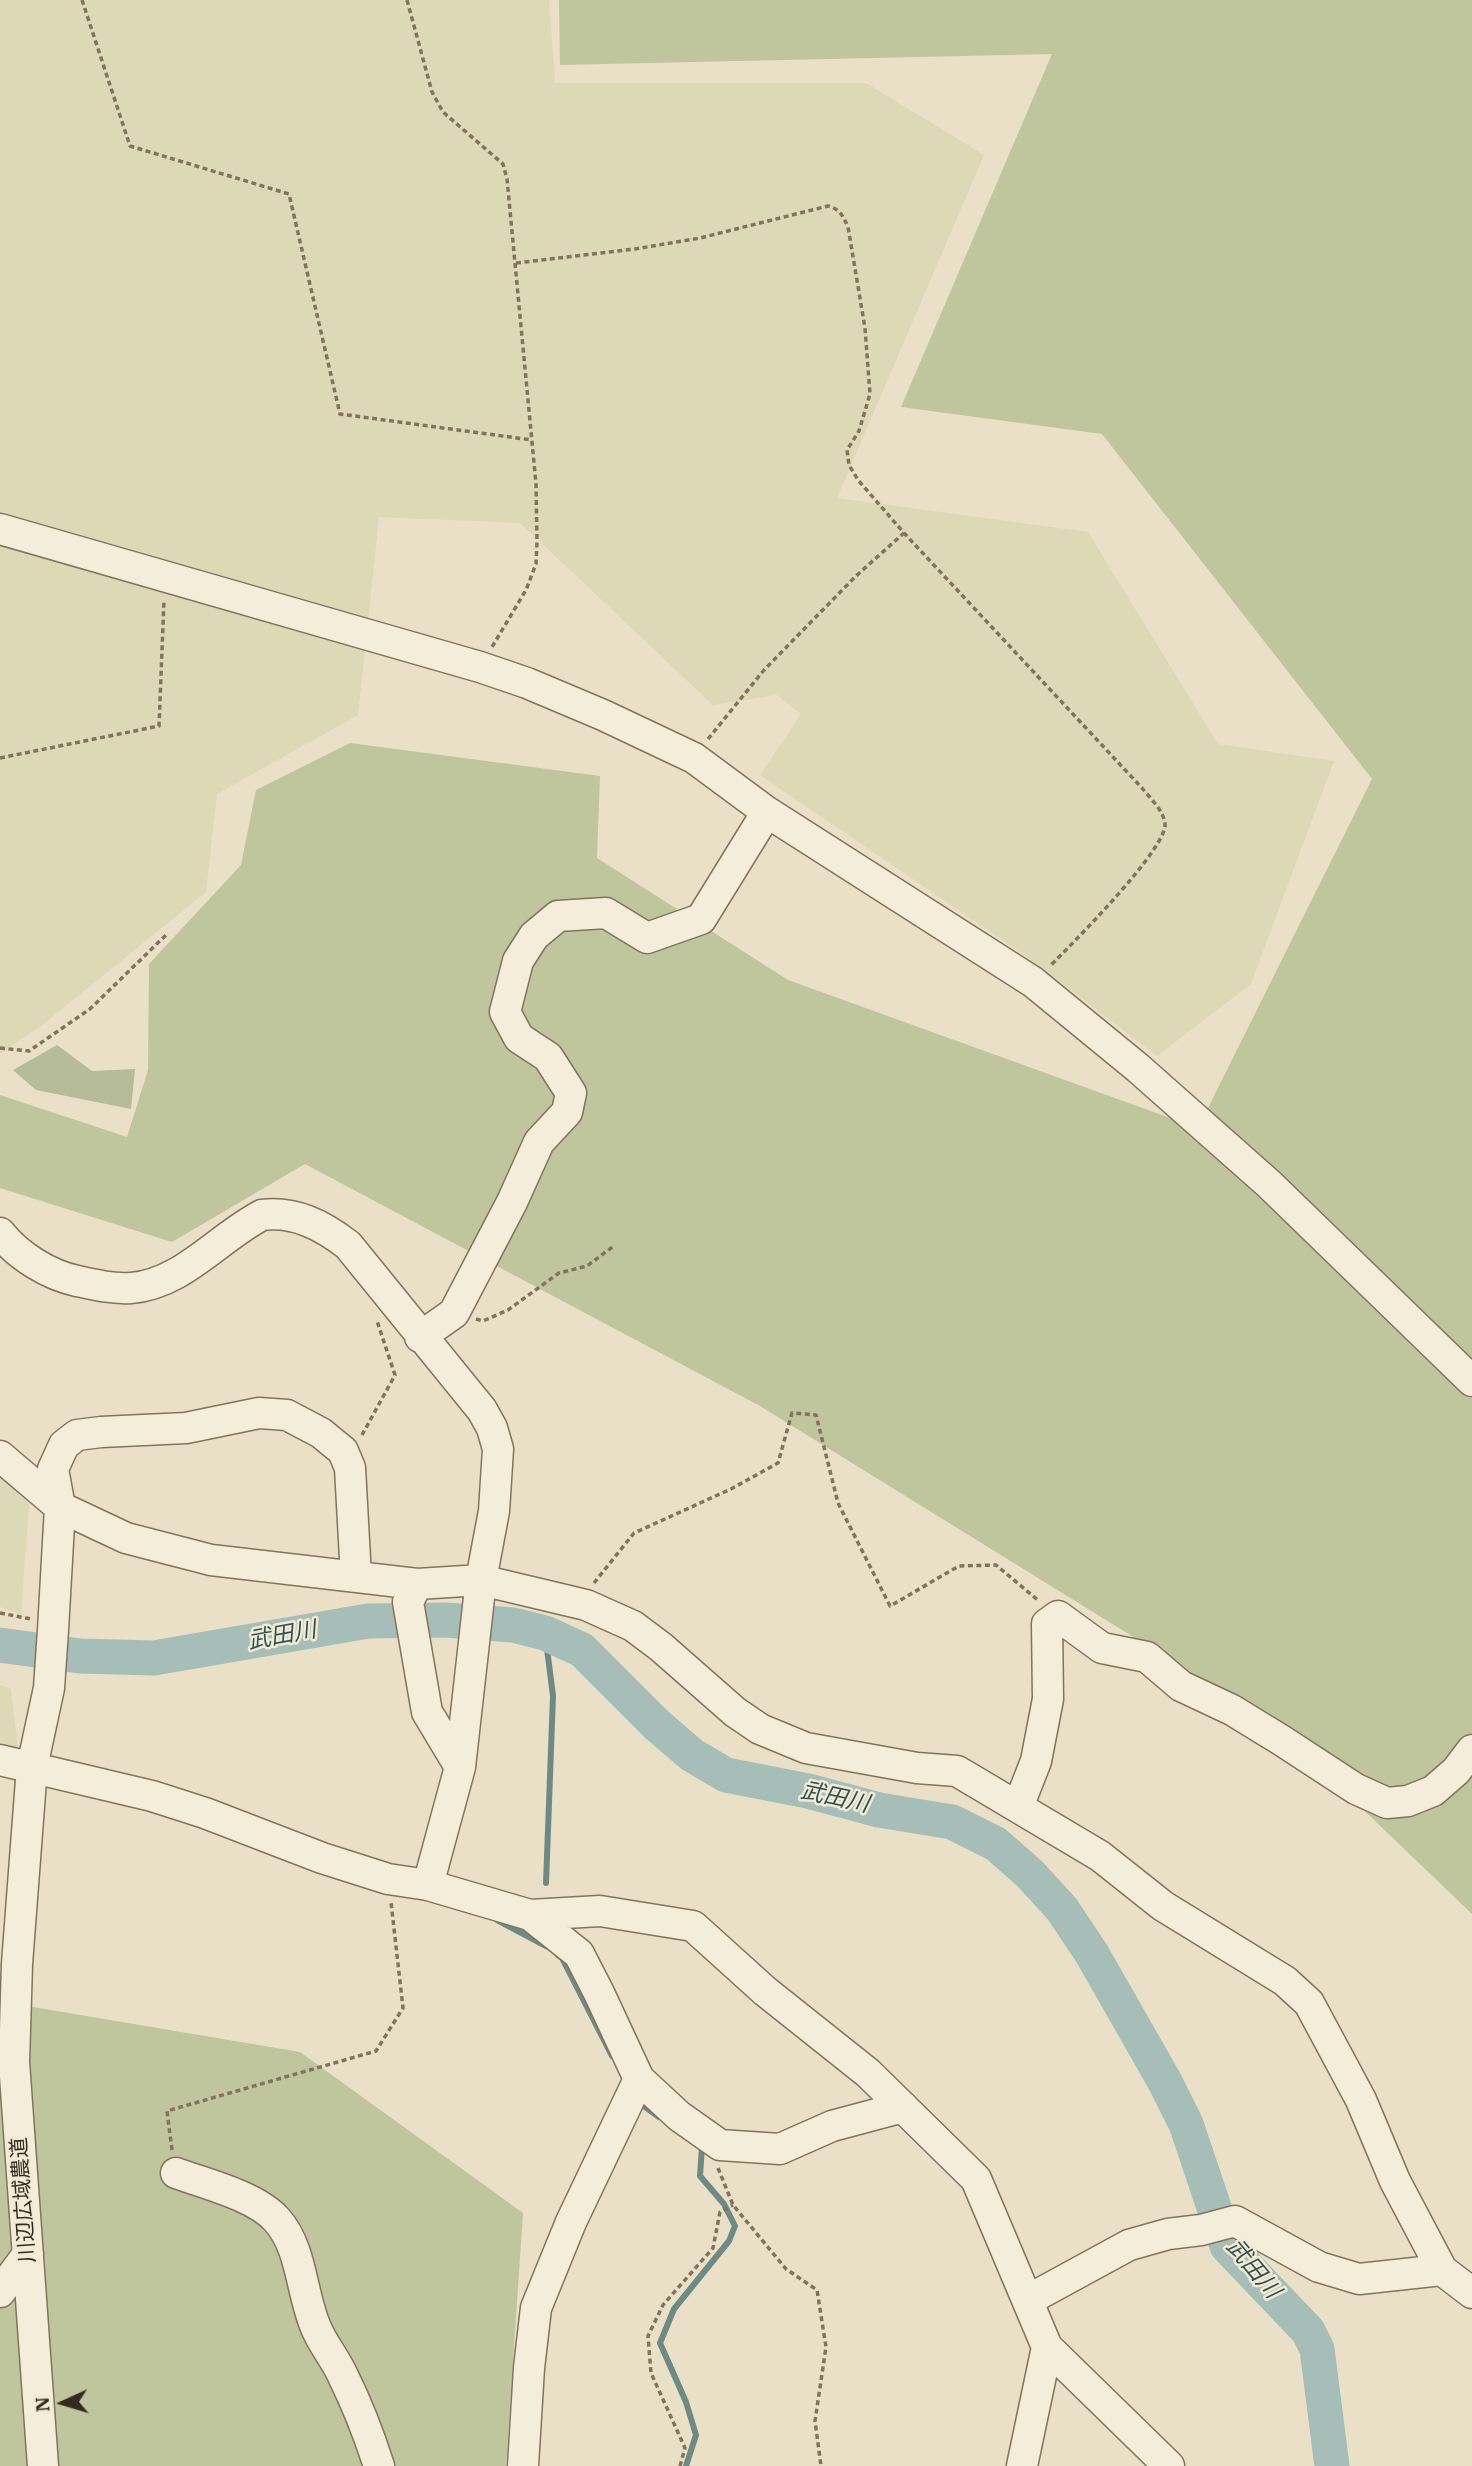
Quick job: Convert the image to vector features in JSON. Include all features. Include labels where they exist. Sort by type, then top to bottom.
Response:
[{"type":"street","points":[[0,529],[480,667],[590,709],[694,758],[767,812],[1033,982],[1138,1068],[1269,1184],[1472,1381]]},
{"type":"street","points":[[420,1337],[454,1313],[512,1202],[539,1142],[568,1112],[571,1093],[554,1066],[548,1057],[519,1038],[505,1012],[518,961],[534,936],[558,916],[606,913],[647,938],[701,919],[767,812]]},
{"type":"street","points":[[0,1233],[48,1271],[69,1279],[106,1287],[132,1288],[150,1284],[180,1270],[262,1216],[292,1215],[328,1230],[348,1245],[420,1337],[482,1410],[492,1428],[498,1449],[494,1511],[480,1589],[460,1767],[428,1885]]},
{"type":"street","name":"川辺広域農道","points":[[43,2466],[14,2062],[17,1964],[32,1766],[48,1688],[53,1626],[60,1507],[53,1469],[69,1439],[86,1434],[187,1428],[246,1415],[272,1413],[287,1415],[321,1433],[335,1442],[345,1455]]},
{"type":"street","points":[[345,1455],[350,1468],[356,1577]]},
{"type":"street","points":[[0,1456],[60,1507],[126,1538],[178,1553],[211,1560],[356,1577],[413,1593],[480,1589],[577,1604],[605,1612],[633,1626],[734,1712],[760,1729],[806,1748],[917,1768],[957,1771],[1100,1856],[1163,1906],[1285,1981],[1310,2003],[1361,2100],[1395,2181],[1442,2270],[1472,2293]]},
{"type":"street","points":[[413,1593],[417,1651],[428,1712],[460,1767]]},
{"type":"street","points":[[1018,1807],[1036,1761],[1048,1699],[1047,1625],[1058,1616],[1102,1648],[1147,1657],[1181,1686],[1249,1720],[1356,1789],[1387,1803],[1408,1801],[1433,1791],[1456,1771],[1472,1750]]},
{"type":"street","points":[[0,1760],[184,1806],[322,1858],[388,1879],[428,1885],[530,1915],[600,1911],[693,1926],[765,1990],[868,2073],[976,2179],[1047,2347],[1169,2466]]},
{"type":"street","points":[[530,1915],[579,1954],[639,2080],[679,2116],[720,2145],[780,2149],[832,2126],[903,2108]]},
{"type":"street","points":[[523,2466],[536,2308],[571,2222],[639,2080]]},
{"type":"street","points":[[176,2173],[261,2206],[278,2220],[293,2249],[308,2308],[317,2331],[347,2385],[366,2427],[379,2466]]},
{"type":"street","points":[[1028,2300],[1129,2245],[1168,2234],[1201,2230],[1235,2221],[1319,2267],[1359,2279],[1442,2270]]},
{"type":"street","points":[[0,2292],[28,2254]]},
{"type":"street","points":[[1022,2466],[1047,2347]]},
{"type":"path","points":[[82,0],[130,146],[289,194],[340,414],[532,440]]},
{"type":"path","points":[[407,0],[432,92],[443,112],[503,164],[508,179],[536,484],[536,564],[526,590],[480,667]]},
{"type":"path","points":[[516,263],[687,240],[828,206],[837,208],[848,227],[870,373],[867,411],[847,450],[847,458],[858,480],[904,533],[1142,788],[1165,821],[1163,837],[1151,854],[1072,944],[1033,982]]},
{"type":"path","points":[[694,758],[764,670],[856,576],[904,533]]},
{"type":"path","points":[[0,758],[159,726],[165,576]]},
{"type":"path","points":[[0,1048],[29,1051],[90,1009],[167,934]]},
{"type":"path","points":[[454,1313],[483,1321],[508,1310],[559,1273],[587,1266],[615,1245]]},
{"type":"path","points":[[345,1455],[358,1441],[395,1375],[374,1310]]},
{"type":"path","points":[[577,1604],[634,1533],[731,1489],[778,1463],[792,1413],[816,1415],[838,1503],[890,1606],[959,1566],[996,1565],[1058,1616]]},
{"type":"path","points":[[0,1613],[53,1626]]},
{"type":"path","points":[[176,2173],[167,2111],[376,2051],[403,2008],[388,1879]]},
{"type":"path","points":[[720,2145],[717,2166],[733,2205],[786,2269],[817,2290],[826,2347],[815,2421],[821,2466]]},
{"type":"path","points":[[680,2466],[685,2448],[651,2373],[648,2336],[663,2305],[713,2248],[720,2212],[733,2205]]},
{"type":"shaded area","points":[[0,0],[549,0],[555,83],[866,83],[984,155],[837,498],[1088,532],[1218,744],[1334,761],[1251,984],[1157,1056],[1027,957],[760,775],[801,714],[777,695],[713,705],[520,523],[379,517],[358,715],[217,794],[206,892],[41,1026],[0,1054]]},
{"type":"shaded area","points":[[0,1476],[29,1504],[21,1614],[0,1607]]},
{"type":"shaded area","points":[[0,1685],[11,1689],[18,1748],[0,1743]]},
{"type":"green space","points":[[559,0],[1472,0],[1472,1914],[1274,1724],[760,1406],[305,1164],[172,1242],[0,1188],[0,1095],[127,1137],[148,1070],[149,964],[241,865],[256,790],[350,743],[600,776],[597,858],[788,980],[1198,1128],[1372,779],[1102,434],[901,407],[1052,54],[560,65]]},
{"type":"green space","points":[[57,1045],[92,1071],[135,1069],[131,1109],[36,1090],[13,1070]]},
{"type":"green space","points":[[3,2002],[300,2052],[523,2213],[506,2466],[0,2466],[0,2006]]},
{"type":"waterway","name":"武田川","points":[[0,1645],[80,1656],[154,1658],[368,1621],[445,1620],[513,1625],[545,1633],[582,1650],[657,1725],[692,1755],[726,1775],[808,1791],[879,1810],[952,1822],[996,1844],[1030,1874],[1062,1909],[1092,1954],[1186,2124],[1227,2246],[1308,2331],[1317,2349],[1332,2466]]},
{"type":"waterway","points":[[545,1633],[553,1696],[546,1883]]},
{"type":"waterway","points":[[497,1920],[546,1946]]},
{"type":"waterway","points":[[558,1955],[562,1958],[612,2056]]},
{"type":"waterway","points":[[641,2104],[659,2117]]},
{"type":"waterway","points":[[686,2466],[696,2435],[686,2402],[660,2343],[674,2309],[729,2241],[735,2226],[724,2204],[700,2176],[702,2147],[699,2145]]}]
